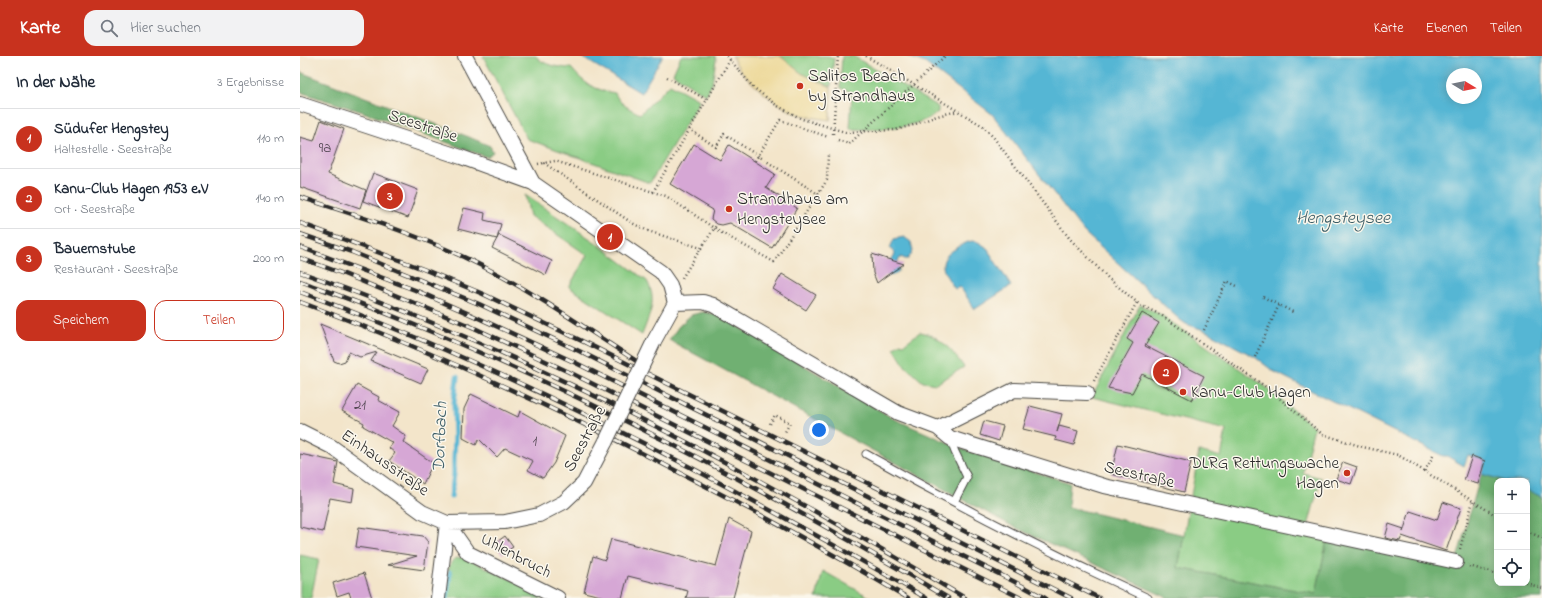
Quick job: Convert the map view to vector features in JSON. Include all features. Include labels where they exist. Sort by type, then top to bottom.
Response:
[{"type":"street","name":"Seestraße","points":[[465,56],[533,183]]},
{"type":"street","name":"Seestraße","points":[[300,104],[533,183],[660,272],[670,285],[675,303],[654,341],[606,442],[584,483],[564,502],[539,515],[505,522],[447,523]]},
{"type":"street","name":"Seestraße","points":[[675,303],[703,302],[713,305],[898,413],[938,428],[950,438],[1104,486],[1456,562]]},
{"type":"street","points":[[938,428],[1014,390],[1087,394]]},
{"type":"street","name":"Einhausstraße","points":[[300,432],[332,447],[422,512],[447,523]]},
{"type":"street","points":[[438,598],[447,523]]},
{"type":"street","name":"Uhlenbruch","points":[[447,523],[468,552],[558,598]]},
{"type":"lane","points":[[950,438],[967,476],[954,502]]},
{"type":"lane","points":[[866,454],[954,502],[1079,566],[1148,598]]},
{"type":"path","points":[[727,56],[753,87],[776,104],[802,119],[845,132],[895,130],[937,116],[958,111]]},
{"type":"path","points":[[833,134],[838,56]]},
{"type":"path","points":[[866,56],[983,126],[994,138],[1070,239],[1108,278],[1137,302],[1161,315],[1266,387],[1322,434],[1363,448],[1398,455],[1494,514]]},
{"type":"path","points":[[838,140],[849,144],[945,56]]},
{"type":"path","points":[[653,192],[730,60]]},
{"type":"path","points":[[667,77],[707,100]]},
{"type":"path","points":[[755,161],[780,120],[828,137]]},
{"type":"path","points":[[689,130],[716,147],[724,134],[818,194]]},
{"type":"path","points":[[524,166],[555,161],[666,196],[720,232],[774,262],[827,180],[828,153]]},
{"type":"path","points":[[544,163],[632,223],[648,231],[701,248]]},
{"type":"path","points":[[686,272],[717,224]]},
{"type":"path","points":[[1204,330],[1227,281],[1239,287]]},
{"type":"path","points":[[1263,297],[1295,313]]},
{"type":"path","points":[[1087,394],[1137,302]]},
{"type":"path","points":[[1256,357],[1279,305]]},
{"type":"path","points":[[770,424],[775,416],[790,423],[785,432]]},
{"type":"path","points":[[1426,471],[1433,456]]},
{"type":"path","points":[[1473,501],[1456,562],[1494,573]]},
{"type":"path","points":[[1530,532],[1542,538]]},
{"type":"path","points":[[1530,584],[1542,588]]},
{"type":"green space","points":[[483,56],[536,56],[542,62],[547,64],[557,67],[571,68],[585,82],[596,88],[615,93],[622,103],[640,114],[670,84],[699,100],[699,102],[650,183],[527,139]]},
{"type":"green space","points":[[681,56],[715,56],[716,59],[712,84],[706,95],[673,74]]},
{"type":"green space","points":[[780,56],[828,56],[834,58],[831,87],[801,73]]},
{"type":"green space","points":[[842,56],[853,56],[938,107],[938,112],[930,118],[908,125],[883,129],[850,129],[852,92],[840,88]]},
{"type":"green space","points":[[300,72],[469,137],[490,146],[493,152],[487,157],[363,112],[300,92]]},
{"type":"green space","points":[[525,195],[595,242],[647,281],[652,295],[652,302],[650,314],[642,335],[569,287],[587,255],[530,216]]},
{"type":"green space","points":[[1140,305],[1161,315],[1266,387],[1314,427],[1303,473],[1321,478],[1307,530],[1328,535],[1316,594],[1178,568],[1199,451],[1221,457],[1226,430],[1092,397]]},
{"type":"green space","points":[[703,312],[719,315],[894,419],[965,450],[1070,483],[1068,507],[1184,535],[1178,568],[1316,594],[1328,535],[1456,562],[1481,474],[1495,478],[1494,478],[1494,586],[1530,586],[1530,491],[1542,497],[1542,598],[1168,598],[1012,526],[669,340],[679,326],[691,315]]},
{"type":"green space","points":[[920,332],[940,340],[951,350],[964,367],[936,384],[923,382],[905,366],[894,348],[900,343],[904,344]]},
{"type":"green space","points":[[300,555],[319,559],[311,598],[300,598]]},
{"type":"green space","points":[[464,557],[549,598],[445,598],[448,571],[452,561],[457,558]]},
{"type":"green space","points":[[823,571],[871,598],[816,598]]},
{"type":"sand","points":[[732,56],[780,56],[801,73],[831,87],[830,120],[797,114],[785,108],[767,96],[750,81],[736,64]]},
{"type":"water","points":[[580,56],[663,56],[641,93]]},
{"type":"water","name":"Hengsteysee","points":[[906,56],[1542,56],[1542,497],[1530,491],[1530,478],[1495,478],[1481,474],[1485,461],[1468,455],[1464,466],[1447,456],[1443,456],[1273,371],[1255,357],[1204,330],[1186,324],[1084,232],[992,114],[925,63]]},
{"type":"water","points":[[904,237],[911,242],[913,251],[908,259],[901,257],[896,264],[899,270],[896,274],[888,276],[883,272],[895,254],[890,248],[894,239]]},
{"type":"water","points":[[972,241],[978,242],[986,247],[1011,286],[975,309],[960,287],[955,289],[943,268],[943,263],[949,254],[961,245]]},
{"type":"building","points":[[321,120],[344,129],[328,174],[366,190],[360,208],[300,187],[300,137],[314,141]]},
{"type":"building","points":[[694,144],[720,160],[729,145],[775,174],[766,188],[797,208],[772,248],[730,223],[722,225],[717,224],[711,219],[713,210],[670,184]]},
{"type":"building","points":[[373,173],[418,190],[408,218],[363,201]]},
{"type":"building","points":[[464,208],[485,213],[484,220],[501,224],[497,239],[458,229]]},
{"type":"building","points":[[499,235],[552,261],[546,275],[492,248]]},
{"type":"building","points":[[872,254],[904,264],[877,283],[873,273]]},
{"type":"building","points":[[782,274],[816,295],[806,310],[773,289]]},
{"type":"building","points":[[1142,313],[1159,323],[1145,346],[1204,376],[1192,400],[1142,374],[1132,393],[1108,388],[1133,343],[1127,339]]},
{"type":"building","points":[[320,324],[428,369],[421,383],[371,361],[377,352],[360,357],[349,352],[345,361],[339,363],[334,361]]},
{"type":"building","points":[[357,385],[379,397],[378,400],[400,412],[392,426],[406,436],[403,442],[433,463],[423,484],[389,461],[395,453],[389,448],[393,443],[363,426],[364,423],[342,411]]},
{"type":"building","points":[[471,394],[518,417],[520,411],[565,436],[554,463],[543,478],[528,470],[533,461],[505,448],[497,457],[479,439],[476,445],[463,438],[464,409]]},
{"type":"building","points":[[1030,406],[1062,414],[1057,432],[1059,426],[1078,431],[1074,445],[1055,440],[1056,437],[1023,429]]},
{"type":"building","points":[[984,421],[1003,426],[999,441],[980,435]]},
{"type":"building","points":[[1118,444],[1191,462],[1184,492],[1111,474]]},
{"type":"building","points":[[300,454],[338,462],[334,484],[354,489],[352,502],[330,498],[323,532],[300,527]]},
{"type":"building","points":[[1472,456],[1485,461],[1478,484],[1464,480]]},
{"type":"building","name":"DLRG Rettungswache Hagen","points":[[1343,462],[1357,467],[1351,484],[1336,479]]},
{"type":"building","points":[[1443,502],[1461,508],[1446,551],[1402,536],[1400,541],[1385,538],[1389,524],[1404,529],[1410,511],[1437,520]]},
{"type":"building","points":[[729,519],[751,531],[733,598],[686,598],[688,591],[628,576],[622,598],[609,598],[584,592],[593,556],[605,560],[611,539],[716,566]]},
{"type":"building","points":[[359,527],[423,536],[428,542],[424,570],[388,565],[417,556],[356,547]]},
{"type":"building","points":[[505,536],[513,547],[502,554],[494,544]]},
{"type":"building","points":[[364,573],[372,598],[351,598],[349,592],[337,596],[333,583]]},
{"type":"waterway","name":"Dorfbach","points":[[451,497],[454,474],[454,403],[457,377]]},
{"type":"waterway","points":[[447,598],[450,572]]},
{"type":"railway","points":[[300,197],[394,228],[462,256],[524,289],[641,364]]},
{"type":"railway","points":[[300,223],[423,269],[483,294],[584,342],[1099,598]]},
{"type":"railway","points":[[300,234],[352,252],[479,304],[579,351],[1071,598]]},
{"type":"railway","points":[[300,247],[415,290],[574,362],[1045,598]]},
{"type":"railway","points":[[300,258],[344,274],[470,326],[569,372],[1021,598]]},
{"type":"railway","points":[[300,272],[387,304],[472,340],[557,378],[640,418],[804,505],[965,598]]},
{"type":"railway","points":[[300,281],[392,316],[475,351],[614,415],[750,485],[948,598]]},
{"type":"railway","points":[[300,292],[400,331],[498,373],[594,419],[690,467],[838,547],[926,598]]},
{"type":"railway","points":[[300,302],[400,341],[547,406],[643,453],[773,522],[908,598]]},
{"type":"place","name":"Salitos Beach by Strandhaus","points":[[800,86]]},
{"type":"place","name":"Bauernstube","points":[[390,196]]},
{"type":"place","name":"Strandhaus am Hengsteysee","points":[[729,209]]},
{"type":"place","name":"Südufer Hengstey","points":[[610,237]]},
{"type":"place","name":"Kanu-Club Hagen 1953 e.V","points":[[1166,372]]},
{"type":"place","name":"Kanu-Club Hagen","points":[[1183,392]]},
{"type":"place","name":"DLRG Rettungswache Hagen","points":[[1347,473]]}]
